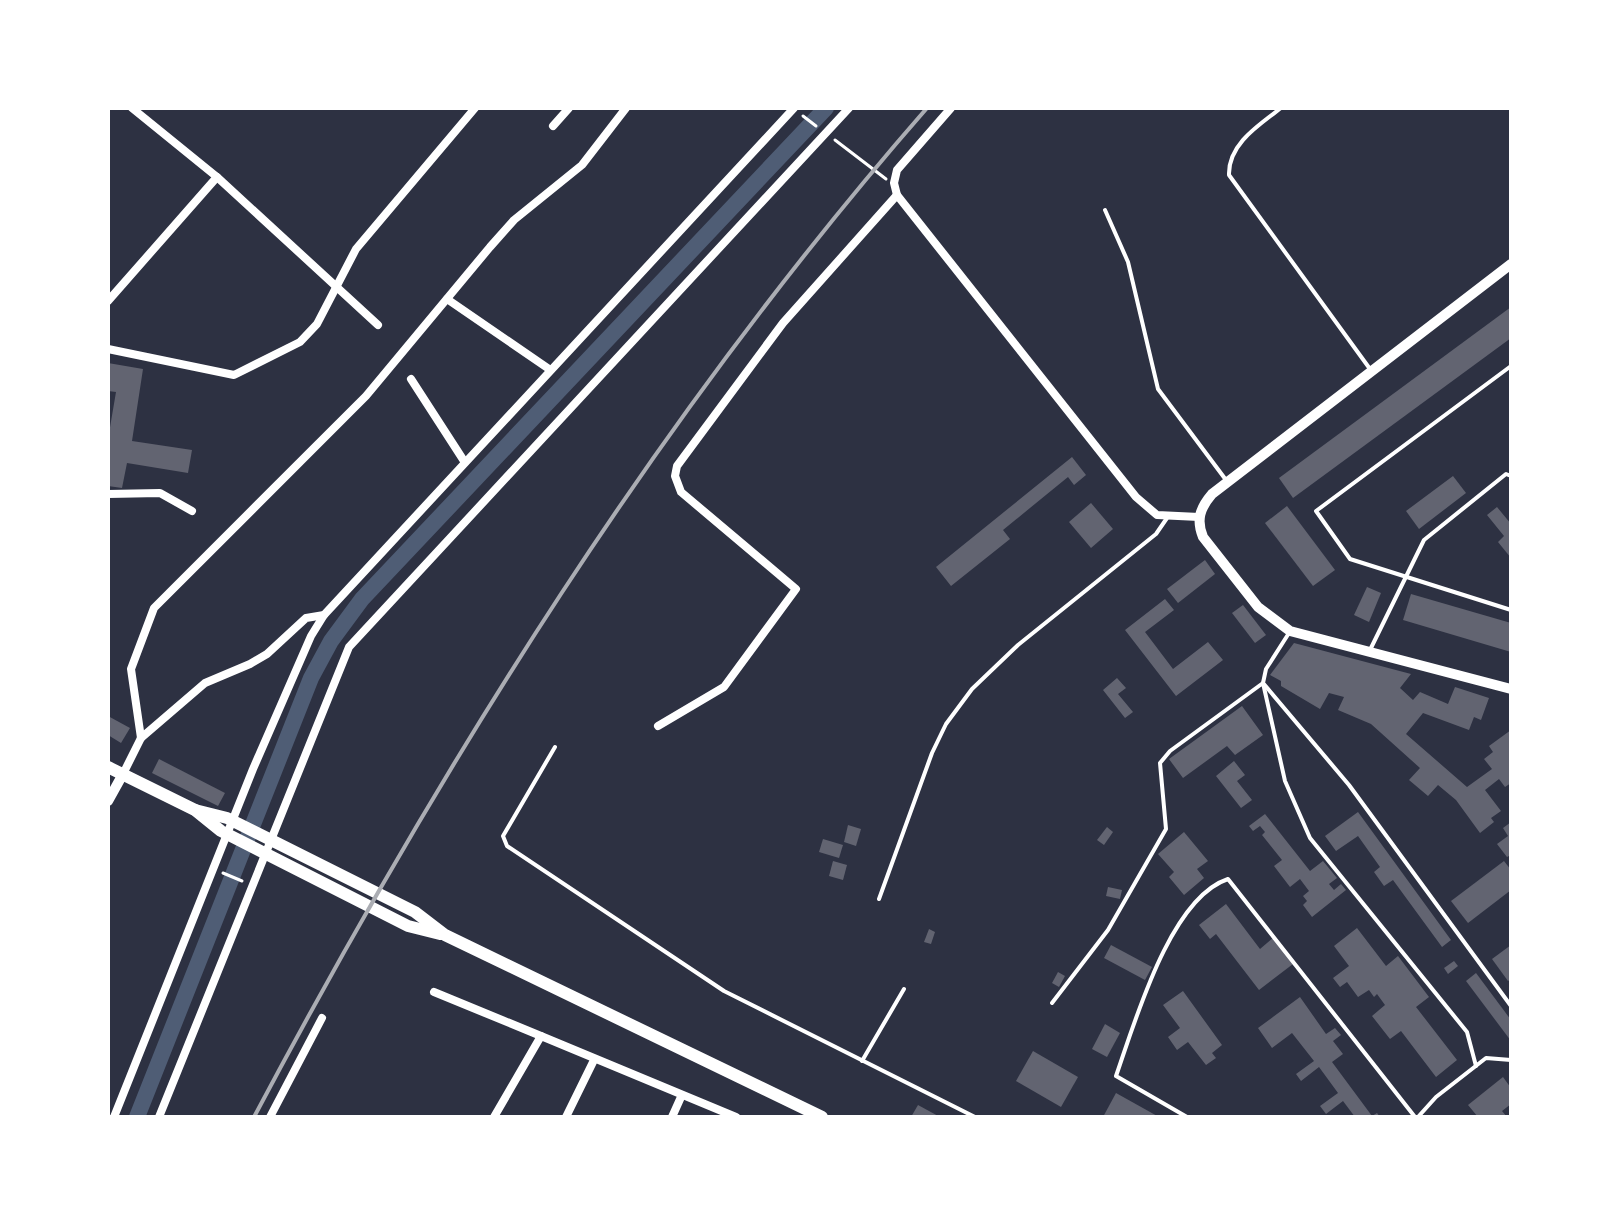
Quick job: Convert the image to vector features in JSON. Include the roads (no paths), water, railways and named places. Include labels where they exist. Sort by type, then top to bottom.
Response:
[{"type":"main road","points":[[108,767],[224,825],[408,926],[445,935]]},
{"type":"main road","points":[[224,825],[415,912],[445,935],[822,1117]]},
{"type":"street","points":[[132,108],[217,177],[378,325]]},
{"type":"street","points":[[108,349],[225,375],[241,373],[309,334],[356,249],[475,108]]},
{"type":"street","points":[[553,126],[569,108]]},
{"type":"street","points":[[141,738],[131,669],[154,608],[366,396],[514,220],[582,165],[626,108]]},
{"type":"street","points":[[114,1117],[293,676],[324,615],[793,108]]},
{"type":"street","points":[[159,1117],[338,667],[365,627],[849,108]]},
{"type":"street","points":[[951,108],[909,154],[894,183],[897,195],[1136,497],[1149,510],[1167,518],[1199,517]]},
{"type":"street","points":[[108,301],[217,177]]},
{"type":"street","points":[[658,726],[724,687],[796,589],[681,492],[675,476],[677,466],[783,323],[897,195]]},
{"type":"street","points":[[1511,264],[1228,482],[1208,499],[1199,517],[1203,537],[1258,607],[1290,631],[1511,689]]},
{"type":"street","points":[[447,299],[549,369]]},
{"type":"street","points":[[411,379],[464,461]]},
{"type":"street","points":[[108,494],[160,493],[192,511]]},
{"type":"street","points":[[108,801],[141,738],[205,683],[267,654],[306,618],[324,615]]},
{"type":"street","points":[[434,992],[681,1097],[736,1117]]},
{"type":"street","points":[[270,1117],[322,1018]]},
{"type":"street","points":[[494,1117],[541,1036]]},
{"type":"street","points":[[566,1117],[594,1060]]},
{"type":"street","points":[[672,1117],[681,1097]]},
{"type":"lane","points":[[1281,108],[1235,149],[1228,161],[1229,175],[1372,371]]},
{"type":"lane","points":[[1105,210],[1128,262],[1158,389],[1228,482]]},
{"type":"lane","points":[[1511,366],[1316,511],[1350,559],[1511,610]]},
{"type":"lane","points":[[1370,650],[1424,540],[1506,474],[1511,476]]},
{"type":"lane","points":[[879,899],[932,753],[946,724],[972,689],[1018,645],[1156,534],[1167,518]]},
{"type":"lane","points":[[1290,631],[1266,669],[1263,683],[1285,781],[1310,838],[1467,1032],[1476,1066]]},
{"type":"lane","points":[[1052,1003],[1108,930],[1166,829],[1160,763],[1170,751],[1263,683]]},
{"type":"lane","points":[[1263,683],[1349,785],[1511,1006]]},
{"type":"lane","points":[[555,747],[503,836],[507,846],[724,991],[975,1117]]},
{"type":"lane","points":[[1187,1117],[1116,1076],[1144,997],[1179,921],[1217,883],[1228,879],[1417,1117],[1486,1058],[1511,1060]]},
{"type":"lane","points":[[862,1061],[904,989]]},
{"type":"waterway","points":[[137,1117],[311,678],[331,641],[362,599],[826,108]]},
{"type":"railway","points":[[254,1117],[401,852],[562,593],[647,467],[736,344],[829,224],[927,108]]}]
